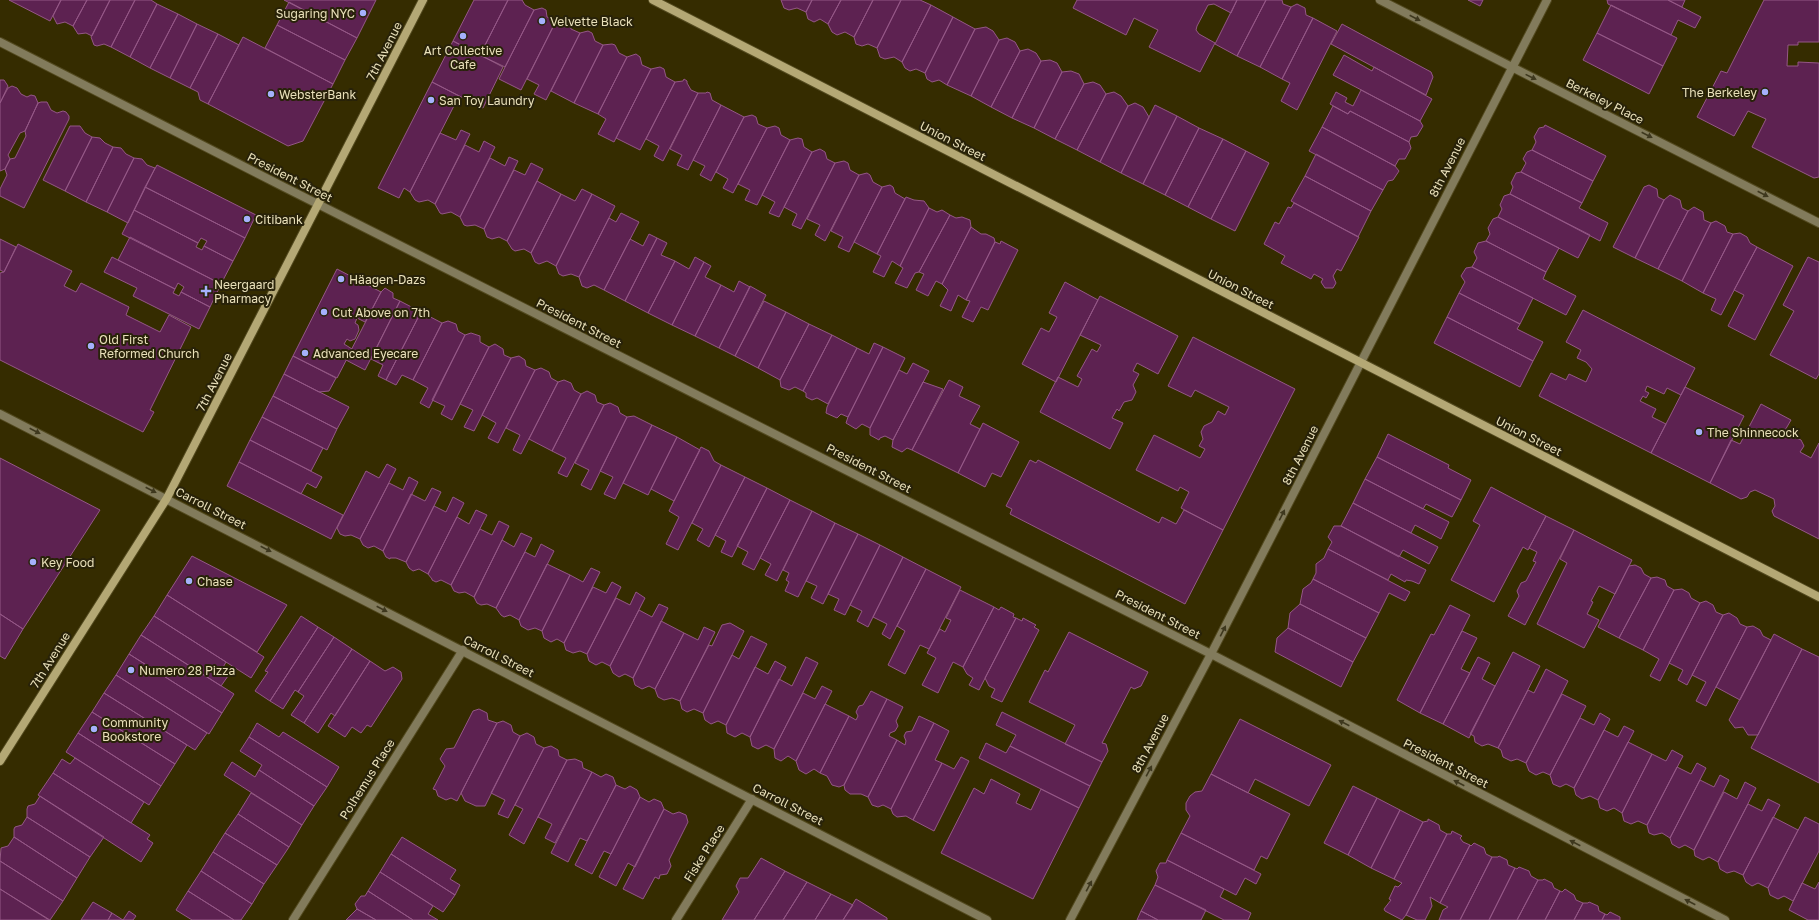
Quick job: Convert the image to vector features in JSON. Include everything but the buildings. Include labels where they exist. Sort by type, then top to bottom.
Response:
[{"type":"main road","name":"7th Avenue","points":[[0,761],[167,498],[319,205],[423,0]]},
{"type":"main road","name":"Union Street","points":[[652,0],[1819,597]]},
{"type":"street","name":"Berkeley Place","points":[[1380,0],[1819,222]]},
{"type":"street","name":"8th Avenue","points":[[1070,920],[1211,654],[1547,0]]},
{"type":"street","name":"President Street","points":[[0,42],[319,205],[1211,654],[1725,920]]},
{"type":"street","name":"Carroll Street","points":[[0,414],[167,498],[987,920]]},
{"type":"street","name":"Polhemus Place","points":[[292,920],[463,650]]},
{"type":"street","name":"Fiske Place","points":[[676,920],[752,799]]},
{"type":"place","name":"Sugaring NYC","points":[[363,13]]},
{"type":"place","name":"Velvette Black","points":[[542,21]]},
{"type":"place","name":"Art Collective Cafe","points":[[463,36]]},
{"type":"place","name":"The Berkeley","points":[[1765,92]]},
{"type":"place","name":"WebsterBank","points":[[271,94]]},
{"type":"place","name":"San Toy Laundry","points":[[431,100]]},
{"type":"place","name":"Citibank","points":[[247,219]]},
{"type":"place","name":"Häagen-Dazs","points":[[341,279]]},
{"type":"place","name":"Neergaard Pharmacy","points":[[206,291]]},
{"type":"place","name":"Cut Above on 7th","points":[[324,312]]},
{"type":"place","name":"Old First Reformed Church","points":[[91,346]]},
{"type":"place","name":"Advanced Eyecare","points":[[305,353]]},
{"type":"place","name":"The Shinnecock","points":[[1699,432]]},
{"type":"place","name":"Key Food","points":[[33,562]]},
{"type":"place","name":"Chase","points":[[189,581]]},
{"type":"place","name":"Numero 28 Pizza","points":[[131,670]]},
{"type":"place","name":"Community Bookstore","points":[[94,729]]}]
